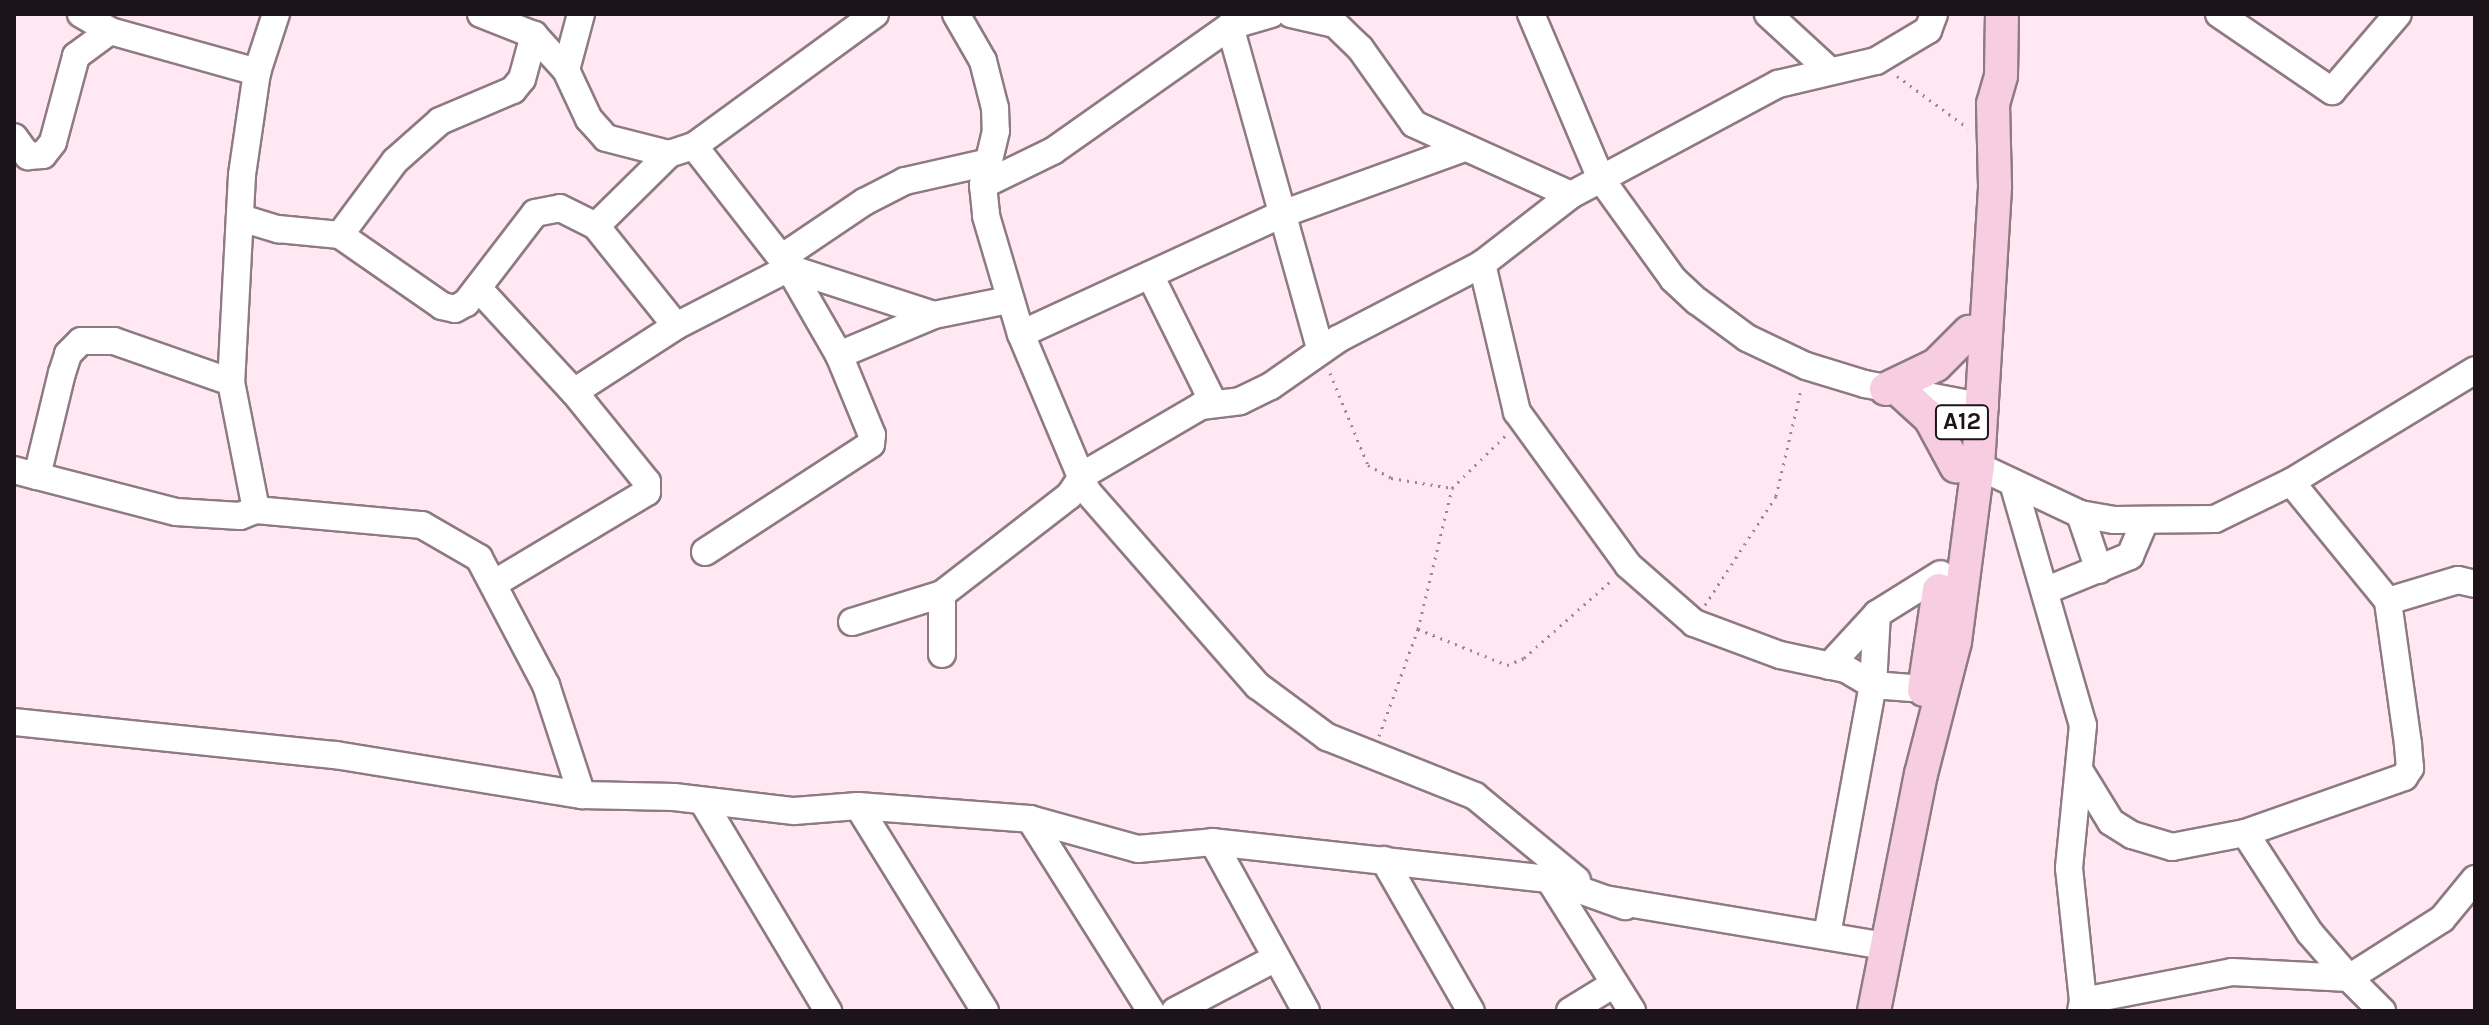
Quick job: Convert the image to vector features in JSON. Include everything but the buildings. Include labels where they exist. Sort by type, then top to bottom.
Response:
[{"type":"main road","name":"A12","points":[[1874,1011],[1921,774],[1953,654],[1974,406],[1993,104],[2001,76],[2002,14]]},
{"type":"main road","name":"A12","points":[[1974,406],[1969,332],[1978,135],[1982,96],[2001,76]]},
{"type":"main road","points":[[1967,466],[1930,418],[1892,390],[1936,365],[1969,332]]},
{"type":"main road","name":"A12","points":[[1921,774],[1924,689],[1941,574],[1967,466]]},
{"type":"street","points":[[81,14],[110,31],[257,72]]},
{"type":"street","points":[[256,510],[231,382],[243,164],[257,72],[276,14]]},
{"type":"street","points":[[481,14],[534,35],[566,70],[589,119],[606,138],[669,154]]},
{"type":"street","points":[[566,70],[581,14]]},
{"type":"street","points":[[596,226],[669,154],[694,146],[875,14]]},
{"type":"street","points":[[956,14],[983,61],[995,108],[986,173],[986,216],[1009,300],[1087,491],[1258,686],[1327,737],[1475,796],[1513,822],[1557,867],[1625,906]]},
{"type":"street","points":[[574,392],[676,326],[786,262],[905,181],[986,173],[1053,151],[1230,26],[1271,14]]},
{"type":"street","points":[[1291,14],[1335,24],[1360,48],[1414,124],[1462,149],[1571,195]]},
{"type":"street","points":[[1531,14],[1601,179],[1673,279],[1697,301],[1747,338],[1806,366],[1892,390],[1974,406]]},
{"type":"street","points":[[1768,14],[1829,70]]},
{"type":"street","points":[[852,622],[942,594],[1069,496],[1083,475],[1201,406],[1240,401],[1271,386],[1321,351],[1482,264],[1571,195],[1778,84],[1876,61],[1928,30],[1934,14]]},
{"type":"street","points":[[2219,14],[2332,91],[2398,14]]},
{"type":"street","points":[[1230,26],[1321,351]]},
{"type":"street","points":[[14,137],[28,156],[43,155],[53,142],[76,56],[110,31]]},
{"type":"street","points":[[340,235],[395,161],[440,121],[513,90],[522,79],[534,35]]},
{"type":"street","points":[[694,146],[786,262],[839,355],[872,435],[871,444],[705,552]]},
{"type":"street","points":[[1021,334],[1282,214],[1462,149]]},
{"type":"street","points":[[241,218],[278,229],[340,235],[442,306],[455,309],[466,303],[535,213],[560,208],[596,226],[676,326]]},
{"type":"street","points":[[786,262],[934,315]]},
{"type":"street","points":[[1482,264],[1517,412],[1628,565],[1694,623],[1846,669],[1873,685],[1924,689]]},
{"type":"street","points":[[1150,275],[1214,404]]},
{"type":"street","points":[[478,288],[574,392],[647,482],[647,492],[495,583]]},
{"type":"street","points":[[839,355],[934,315],[1009,300]]},
{"type":"street","points":[[231,382],[114,341],[81,341],[68,354],[26,473],[176,512],[240,516],[256,510],[422,525],[479,558],[495,583],[546,685],[582,795]]},
{"type":"street","points":[[1967,466],[2080,514],[2145,521],[2215,519],[2291,482],[2475,370]]},
{"type":"street","points":[[2081,773],[2111,822],[2153,844],[2172,847],[2245,833],[2404,777],[2410,768],[2388,601],[2291,482]]},
{"type":"street","points":[[2013,483],[2047,590],[2083,725],[2081,773],[2069,831],[2069,868],[2082,1006],[2232,972],[2349,978],[2442,919],[2475,879]]},
{"type":"street","points":[[2080,514],[2099,570]]},
{"type":"street","points":[[2047,590],[2130,556],[2145,521]]},
{"type":"street","points":[[1829,666],[1877,614],[1941,574]]},
{"type":"street","points":[[2388,601],[2458,580],[2475,584]]},
{"type":"street","points":[[942,594],[942,654]]},
{"type":"street","points":[[1827,935],[1873,685],[1877,614]]},
{"type":"street","points":[[14,722],[335,755],[582,795],[794,811],[858,806],[1030,819],[1138,849],[1213,842],[1549,879],[1625,906],[1886,946]]},
{"type":"street","points":[[703,802],[828,1011]]},
{"type":"street","points":[[858,806],[985,1011]]},
{"type":"street","points":[[1030,819],[1151,1011]]},
{"type":"street","points":[[2245,833],[2310,933],[2382,1011]]},
{"type":"street","points":[[1213,842],[1306,1011]]},
{"type":"street","points":[[1384,860],[1471,1011]]},
{"type":"street","points":[[1549,879],[1632,1011]]},
{"type":"street","points":[[1175,1011],[1276,958]]},
{"type":"street","points":[[1570,1011],[1614,984]]},
{"type":"path","points":[[1876,61],[1978,135]]},
{"type":"path","points":[[1321,351],[1368,465],[1391,478],[1452,488]]},
{"type":"path","points":[[1694,623],[1776,496],[1806,366]]},
{"type":"path","points":[[1372,755],[1418,629],[1452,488],[1506,437],[1517,412]]},
{"type":"path","points":[[1418,629],[1507,665],[1540,645],[1628,565]]}]
